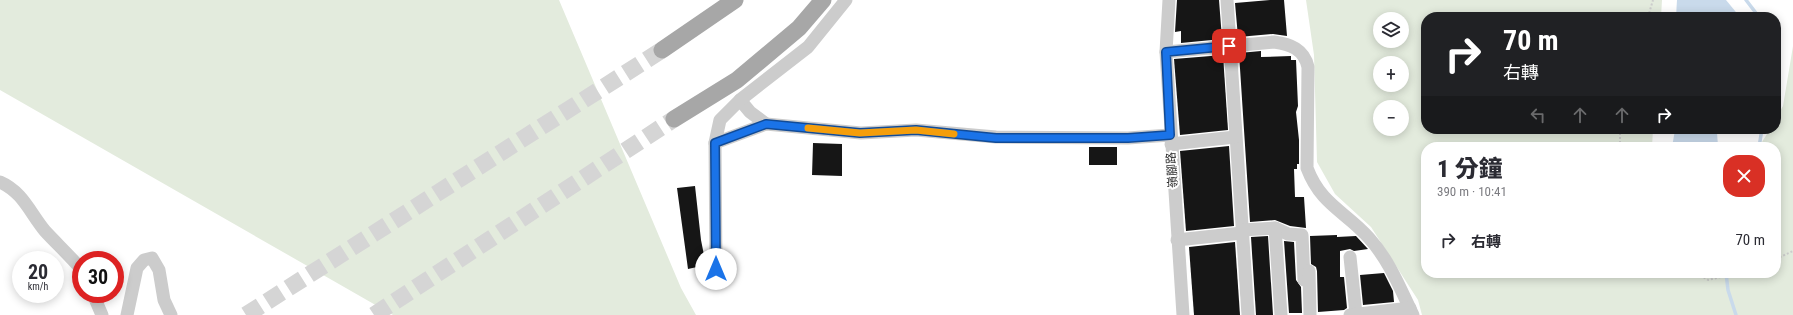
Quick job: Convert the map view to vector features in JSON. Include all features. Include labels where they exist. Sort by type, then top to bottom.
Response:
[{"type":"main road","points":[[662,50],[734,0]]},
{"type":"main road","points":[[674,119],[737,80],[799,28],[809,8],[823,0]]},
{"type":"street","points":[[809,8],[833,0]]},
{"type":"street","points":[[716,269],[715,143],[720,120],[740,100],[808,47],[846,0]]},
{"type":"street","name":"嶺腳路","points":[[1169,0],[1166,52],[1170,139],[1183,315]]},
{"type":"street","points":[[1227,0],[1248,315]]},
{"type":"street","points":[[1166,52],[1274,42],[1291,46],[1302,54],[1308,67],[1307,168],[1313,184],[1321,195],[1358,227],[1375,245],[1387,263],[1411,311],[1353,315],[1350,257]]},
{"type":"street","points":[[740,100],[750,112],[766,124]]},
{"type":"street","points":[[715,143],[766,124],[860,133],[922,131],[996,138],[1170,139],[1235,137]]},
{"type":"street","points":[[0,182],[9,186],[24,199],[44,230],[72,260]]},
{"type":"street","points":[[1275,228],[1281,315]]},
{"type":"street","points":[[1177,240],[1275,228],[1288,234],[1302,234],[1304,280]]},
{"type":"street","points":[[127,315],[137,268],[144,260],[152,258],[159,270],[164,300],[171,315]]},
{"type":"street","points":[[1308,258],[1310,315]]},
{"type":"street","points":[[97,303],[102,315]]},
{"type":"path","points":[[1649,12],[1653,0]]},
{"type":"path","points":[[1781,257],[1793,251]]},
{"type":"path","points":[[1705,278],[1708,280],[1717,278]]},
{"type":"shaded area","points":[[0,0],[559,0],[681,288],[696,315],[393,315],[0,90]]},
{"type":"shaded area","points":[[1306,0],[1662,0],[1661,12],[1421,12],[1421,134],[1653,134],[1652,142],[1421,142],[1421,278],[1781,278],[1781,142],[1762,142],[1767,134],[1781,134],[1781,109],[1783,106],[1793,46],[1793,315],[1422,315],[1418,300],[1371,227],[1335,194],[1317,162],[1314,55]]},
{"type":"water","points":[[1677,0],[1726,0],[1736,12],[1676,12]]},
{"type":"water","points":[[1674,134],[1717,134],[1718,142],[1673,142]]},
{"type":"building","points":[[1177,0],[1219,0],[1222,39],[1181,43],[1181,31],[1175,32]]},
{"type":"building","points":[[1284,0],[1287,36],[1273,34],[1238,37],[1235,3]]},
{"type":"building","points":[[1261,51],[1261,57],[1291,56],[1291,60],[1296,60],[1298,106],[1296,112],[1299,140],[1299,164],[1297,164],[1297,169],[1294,169],[1295,197],[1304,197],[1306,228],[1290,226],[1275,220],[1250,222],[1239,53]]},
{"type":"building","points":[[1223,55],[1228,130],[1180,135],[1174,59]]},
{"type":"building","points":[[813,143],[842,144],[842,176],[812,175]]},
{"type":"building","points":[[1229,146],[1234,226],[1186,231],[1180,151]]},
{"type":"building","points":[[1089,147],[1117,147],[1117,165],[1089,165]]},
{"type":"building","points":[[695,186],[701,240],[706,265],[688,269],[677,188]]},
{"type":"building","points":[[1337,235],[1337,237],[1356,236],[1368,249],[1354,251],[1350,249],[1340,251],[1340,277],[1344,277],[1347,308],[1344,310],[1318,312],[1317,271],[1316,267],[1311,264],[1310,236]]},
{"type":"building","points":[[1268,236],[1273,315],[1256,315],[1251,237]]},
{"type":"building","points":[[1284,241],[1294,242],[1296,280],[1301,287],[1302,313],[1289,313]]},
{"type":"building","points":[[1235,242],[1240,315],[1194,315],[1189,247]]},
{"type":"building","points":[[1384,273],[1393,291],[1394,302],[1363,305],[1360,275]]},
{"type":"waterway","points":[[1746,0],[1755,12]]},
{"type":"waterway","points":[[1760,142],[1761,134]]},
{"type":"waterway","points":[[1727,278],[1728,290],[1736,315]]},
{"type":"tunnel","points":[[246,315],[662,50]]},
{"type":"tunnel","points":[[374,315],[674,119]]},
{"type":"slow traffic","points":[[808,128],[860,133],[916,130],[954,134]]},
{"type":"route","points":[[716,269],[715,143],[766,124],[860,133],[916,130],[996,138],[1128,138],[1170,135],[1166,52],[1229,46]]}]
